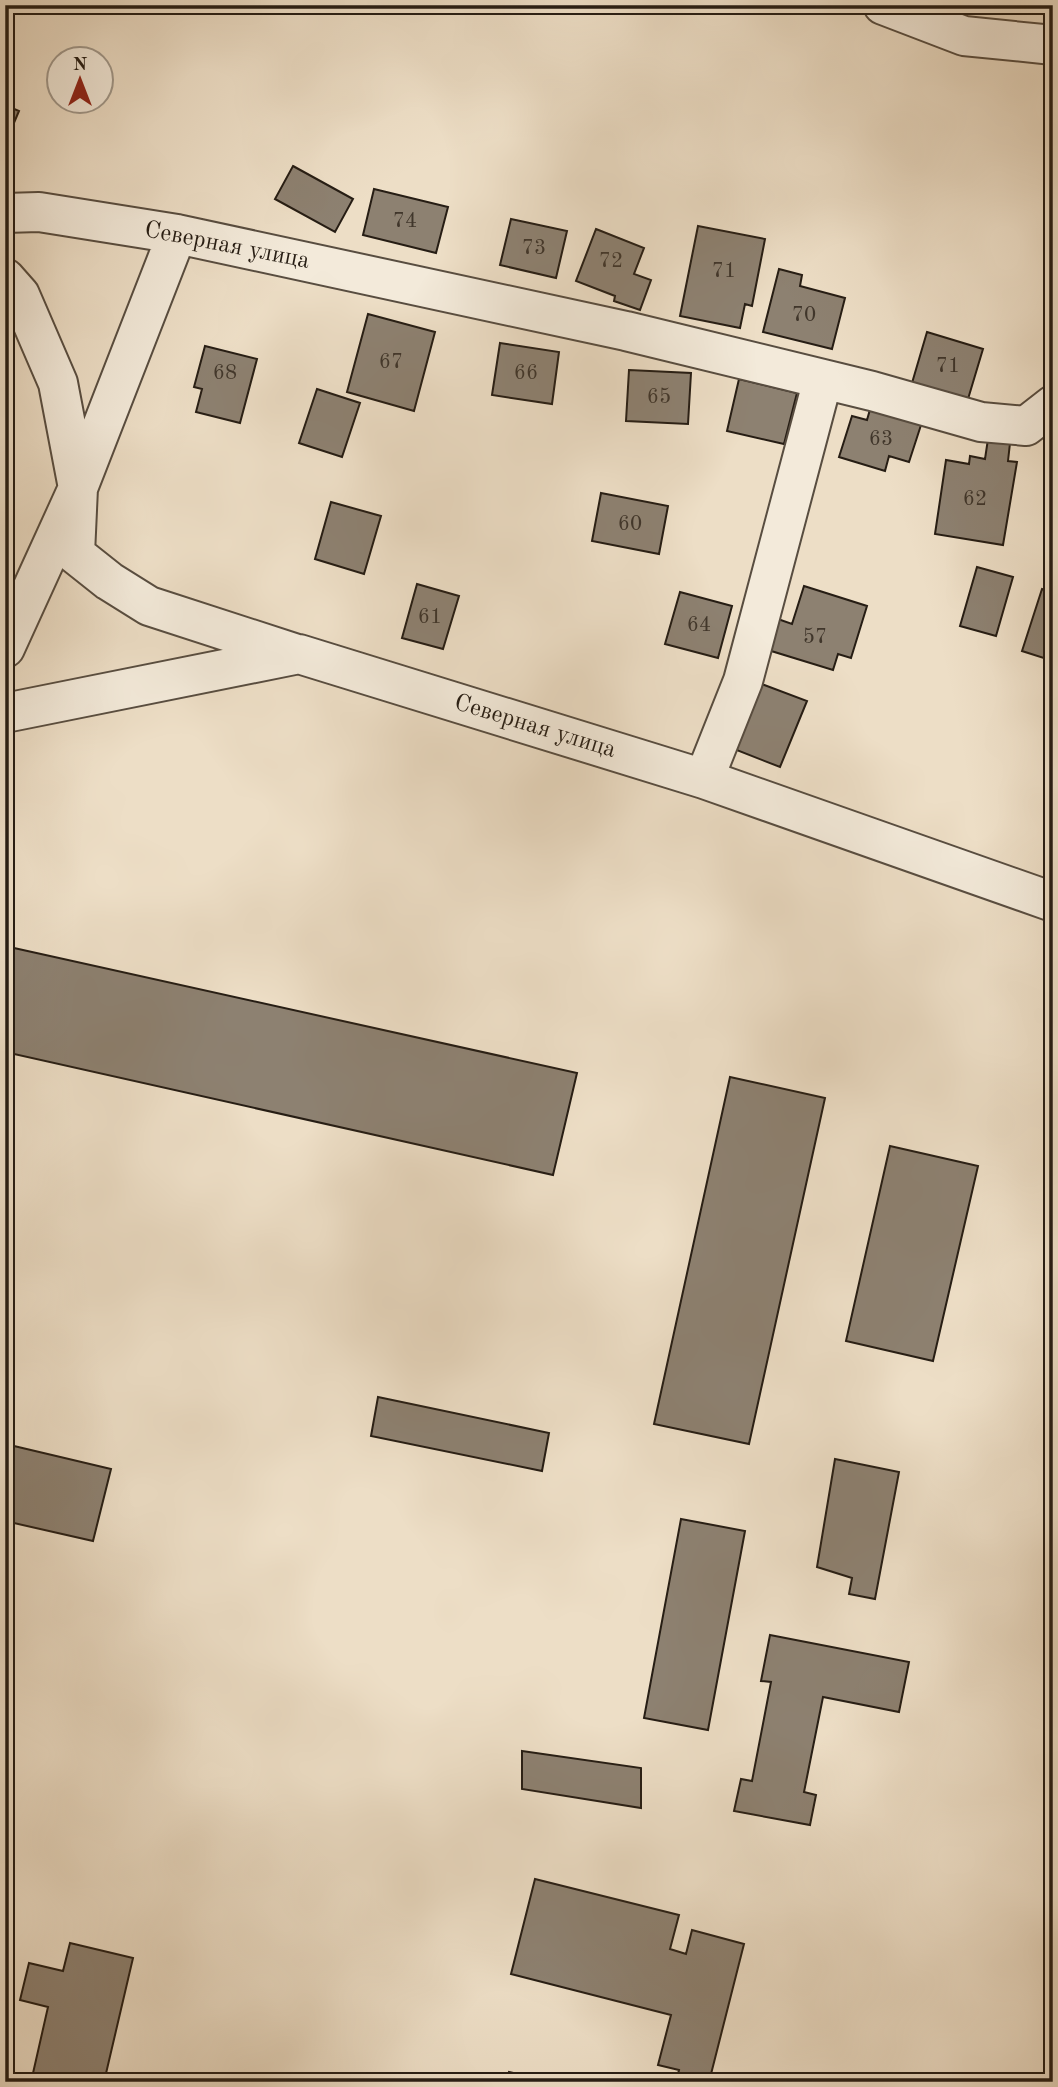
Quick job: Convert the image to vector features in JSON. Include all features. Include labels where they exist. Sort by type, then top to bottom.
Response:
[{"type":"street","points":[[883,5],[964,36],[1053,45]]},
{"type":"street","name":"Северная улица","points":[[5,214],[39,212],[177,234],[626,331],[822,379],[981,422],[1026,426],[1053,405]]},
{"type":"street","points":[[5,648],[42,572],[78,488],[177,234]]},
{"type":"street","points":[[5,278],[20,295],[58,383],[78,488],[75,554],[109,581],[149,606],[299,654]]},
{"type":"street","points":[[704,779],[743,681],[822,379]]},
{"type":"street","points":[[5,589],[42,572]]},
{"type":"street","name":"Северная улица","points":[[5,713],[299,654],[704,779],[1053,902]]},
{"type":"building","points":[[5,105],[19,111],[5,144]]},
{"type":"building","points":[[293,166],[353,199],[335,232],[275,199]]},
{"type":"building","points":[[374,189],[448,207],[436,253],[363,235]]},
{"type":"building","points":[[511,219],[567,231],[556,278],[500,265]]},
{"type":"building","points":[[698,226],[765,239],[752,306],[745,304],[740,328],[680,316]]},
{"type":"building","points":[[596,229],[644,248],[634,274],[651,280],[640,310],[614,301],[615,296],[576,281]]},
{"type":"building","points":[[779,269],[802,275],[800,286],[845,298],[832,349],[763,332]]},
{"type":"building","points":[[368,314],[435,332],[414,411],[347,392]]},
{"type":"building","points":[[927,332],[983,349],[968,399],[912,383]]},
{"type":"building","points":[[500,343],[559,352],[552,404],[492,395]]},
{"type":"building","points":[[205,346],[257,359],[240,423],[196,412],[202,389],[194,387]]},
{"type":"building","points":[[629,370],[691,373],[688,424],[626,421]]},
{"type":"building","points":[[739,379],[797,393],[784,444],[727,431]]},
{"type":"building","points":[[317,389],[360,403],[342,457],[299,443]]},
{"type":"building","points":[[871,406],[922,422],[909,462],[889,456],[885,471],[839,457],[852,416],[867,420]]},
{"type":"building","points":[[988,439],[1010,443],[1008,461],[1017,462],[1003,545],[935,534],[946,460],[969,464],[970,456],[985,459]]},
{"type":"building","points":[[601,493],[668,506],[659,554],[592,541]]},
{"type":"building","points":[[331,502],[381,516],[364,574],[315,559]]},
{"type":"building","points":[[977,567],[1013,577],[996,636],[960,626]]},
{"type":"building","points":[[417,584],[459,596],[443,649],[402,638]]},
{"type":"building","points":[[804,586],[867,606],[851,658],[838,654],[833,670],[768,650],[778,619],[792,624]]},
{"type":"building","points":[[1042,589],[1053,593],[1053,661],[1022,651]]},
{"type":"building","points":[[680,592],[732,606],[718,658],[665,644]]},
{"type":"building","points":[[759,683],[807,701],[780,767],[734,749]]},
{"type":"building","points":[[5,946],[577,1073],[553,1175],[5,1052]]},
{"type":"building","points":[[730,1077],[825,1098],[749,1444],[654,1424]]},
{"type":"building","points":[[890,1146],[978,1166],[933,1361],[846,1341]]},
{"type":"building","points":[[378,1397],[549,1433],[542,1471],[371,1436]]},
{"type":"building","points":[[14,1446],[111,1469],[93,1541],[5,1521],[5,1484]]},
{"type":"building","points":[[835,1459],[899,1472],[875,1599],[849,1594],[852,1578],[817,1567]]},
{"type":"building","points":[[681,1519],[745,1531],[708,1730],[644,1718]]},
{"type":"building","points":[[770,1635],[909,1662],[899,1712],[823,1697],[804,1792],[816,1795],[810,1825],[734,1811],[741,1779],[752,1781],[771,1682],[761,1681]]},
{"type":"building","points":[[522,1751],[641,1768],[641,1808],[522,1789]]},
{"type":"building","points":[[535,1879],[679,1915],[670,1949],[686,1954],[692,1930],[744,1944],[709,2082],[676,2082],[679,2070],[658,2065],[671,2015],[511,1974]]},
{"type":"building","points":[[70,1943],[133,1958],[104,2082],[31,2082],[48,2007],[20,2000],[29,1963],[63,1971]]},
{"type":"building","points":[[509,2072],[553,2082],[507,2082]]}]
